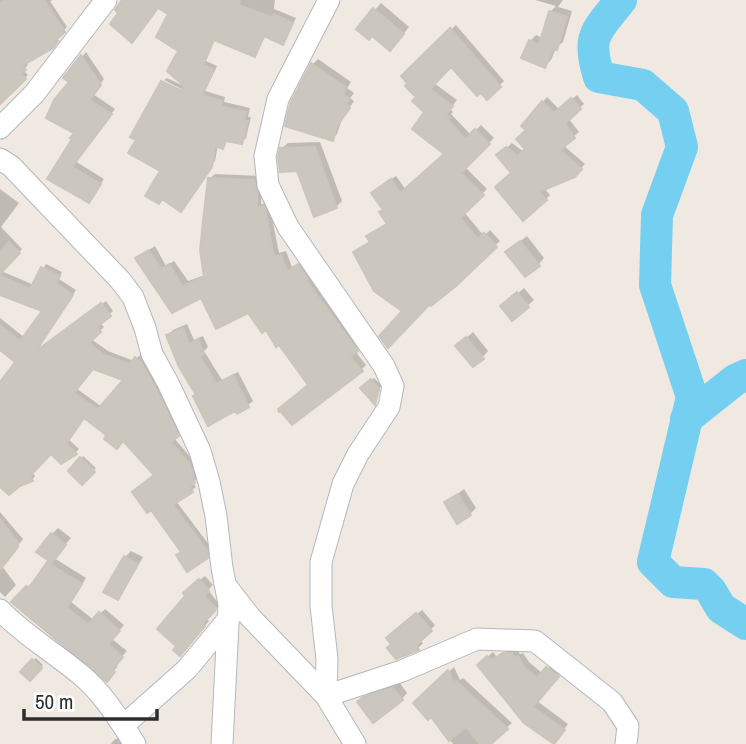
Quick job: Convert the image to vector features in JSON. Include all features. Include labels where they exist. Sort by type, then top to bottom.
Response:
[{"type":"street","points":[[0,128],[34,94],[106,0]]},
{"type":"street","points":[[326,696],[327,659],[321,607],[321,562],[343,484],[358,454],[389,407],[393,386],[384,366],[288,227],[268,185],[265,156],[278,99],[329,0]]},
{"type":"street","points":[[0,159],[33,188],[133,297],[152,354],[169,383],[203,461],[216,516],[230,617],[222,744]]},
{"type":"street","points":[[226,586],[251,618],[326,696],[355,744]]},
{"type":"street","points":[[0,610],[81,675],[124,724],[135,744]]},
{"type":"street","points":[[124,724],[187,668],[230,617]]},
{"type":"street","points":[[326,696],[402,671],[477,639],[535,641],[612,702],[628,726],[626,744]]},
{"type":"building","points":[[5,0],[44,0],[65,32],[56,40],[58,41],[53,48],[22,66],[26,70],[21,74],[26,79],[0,104],[0,4]]},
{"type":"building","points":[[122,0],[240,0],[239,5],[272,17],[274,14],[293,23],[283,45],[264,36],[255,57],[214,40],[203,65],[214,70],[202,95],[222,101],[221,106],[246,112],[244,121],[248,121],[242,144],[226,141],[223,149],[215,146],[212,167],[181,212],[162,199],[159,204],[145,196],[160,171],[128,153],[136,140],[130,137],[161,81],[182,91],[185,87],[167,71],[178,51],[156,37],[168,14],[158,8],[132,43],[110,24],[118,13],[115,10]]},
{"type":"building","points":[[373,8],[404,34],[390,51],[372,36],[369,40],[356,29]]},
{"type":"building","points":[[549,11],[567,17],[557,50],[553,49],[545,68],[521,58],[529,40],[539,45]]},
{"type":"building","points":[[450,28],[501,87],[487,100],[481,93],[477,96],[451,67],[430,89],[453,106],[446,115],[465,139],[475,129],[490,144],[461,173],[484,195],[460,218],[478,239],[484,233],[497,247],[456,286],[431,306],[430,304],[388,348],[379,336],[402,311],[374,291],[353,252],[370,242],[366,236],[387,224],[379,212],[383,210],[371,193],[391,179],[400,193],[444,154],[412,129],[424,112],[412,101],[416,97],[405,86],[407,83],[401,76]]},
{"type":"building","points":[[81,55],[101,85],[90,100],[112,114],[72,167],[101,184],[89,203],[47,179],[74,133],[46,118],[54,100],[69,82],[63,78]]},
{"type":"building","points":[[311,63],[347,88],[343,94],[350,99],[346,104],[350,108],[337,126],[333,141],[285,126],[290,104]]},
{"type":"building","points":[[571,98],[581,109],[565,124],[575,138],[560,150],[582,169],[575,177],[539,192],[547,200],[523,221],[495,187],[511,173],[496,155],[506,147],[518,156],[525,149],[516,139],[526,130],[521,126],[542,101],[554,113]]},
{"type":"building","points":[[315,147],[337,208],[314,217],[297,171],[280,172],[278,157],[280,148]]},
{"type":"building","points":[[208,178],[254,180],[257,208],[264,206],[274,257],[281,255],[287,271],[298,264],[308,279],[306,280],[358,351],[350,357],[363,371],[292,425],[282,413],[285,410],[279,412],[278,409],[308,385],[279,345],[276,347],[266,330],[262,333],[248,313],[216,329],[201,298],[172,313],[135,258],[149,250],[161,269],[169,264],[182,286],[204,277],[200,250],[202,232],[205,232],[202,230]]},
{"type":"building","points":[[520,241],[540,266],[525,277],[505,252]]},
{"type":"building","points":[[9,242],[20,253],[0,274],[0,252]]},
{"type":"building","points":[[41,267],[60,276],[56,283],[73,295],[36,351],[101,303],[111,316],[97,327],[101,332],[89,343],[104,355],[130,364],[135,357],[141,362],[156,389],[179,436],[171,442],[190,464],[195,483],[190,487],[193,492],[173,505],[207,550],[208,558],[187,572],[176,555],[181,552],[151,510],[147,513],[132,492],[154,475],[123,441],[117,449],[104,439],[106,435],[84,418],[66,444],[77,454],[61,464],[51,454],[30,476],[33,481],[20,486],[9,495],[0,487],[0,382],[15,362],[0,350],[0,325],[20,341],[42,311],[0,295],[0,275],[30,289]],"holes":[[[93,369],[123,380],[98,409],[74,393]]]},
{"type":"building","points":[[517,292],[529,307],[512,321],[500,306]]},
{"type":"building","points":[[183,328],[189,344],[198,339],[204,354],[200,356],[216,384],[233,375],[249,407],[237,414],[235,411],[208,426],[166,335]]},
{"type":"building","points":[[466,337],[484,359],[473,367],[455,346]]},
{"type":"building","points":[[371,379],[379,389],[375,405],[360,388]]},
{"type":"building","points":[[80,457],[95,472],[82,485],[68,471]]},
{"type":"building","points":[[458,494],[471,515],[457,524],[444,502]]},
{"type":"building","points":[[0,519],[18,542],[18,547],[0,570]]},
{"type":"building","points":[[51,533],[66,545],[52,563],[36,552]]},
{"type":"building","points":[[124,556],[138,564],[118,600],[103,592]]},
{"type":"building","points":[[47,562],[82,584],[67,608],[88,624],[99,612],[120,631],[108,644],[123,657],[112,670],[115,672],[107,682],[11,602],[26,586],[29,588]]},
{"type":"building","points":[[199,579],[209,591],[204,596],[216,608],[180,656],[173,650],[176,646],[157,629],[185,596],[183,593]]},
{"type":"building","points":[[416,613],[432,631],[416,645],[419,650],[396,659],[387,648],[391,644],[386,638]]},
{"type":"building","points":[[503,653],[512,653],[515,658],[518,656],[524,667],[537,678],[546,667],[559,677],[533,707],[565,730],[554,744],[524,723],[477,665],[487,656],[491,660]]},
{"type":"building","points":[[32,659],[42,668],[30,681],[20,672]]},
{"type":"building","points":[[448,670],[454,683],[456,681],[508,729],[491,744],[480,744],[466,727],[449,741],[431,717],[428,720],[413,703]]},
{"type":"building","points":[[393,688],[403,700],[373,723],[357,702],[363,697]]},
{"type":"waterway","points":[[621,0],[596,35],[593,52],[599,77],[643,85],[673,111],[682,147],[657,215],[655,285],[692,397],[653,562],[673,582],[704,584],[721,608],[746,624]]},
{"type":"waterway","points":[[686,419],[735,380],[746,375]]}]
